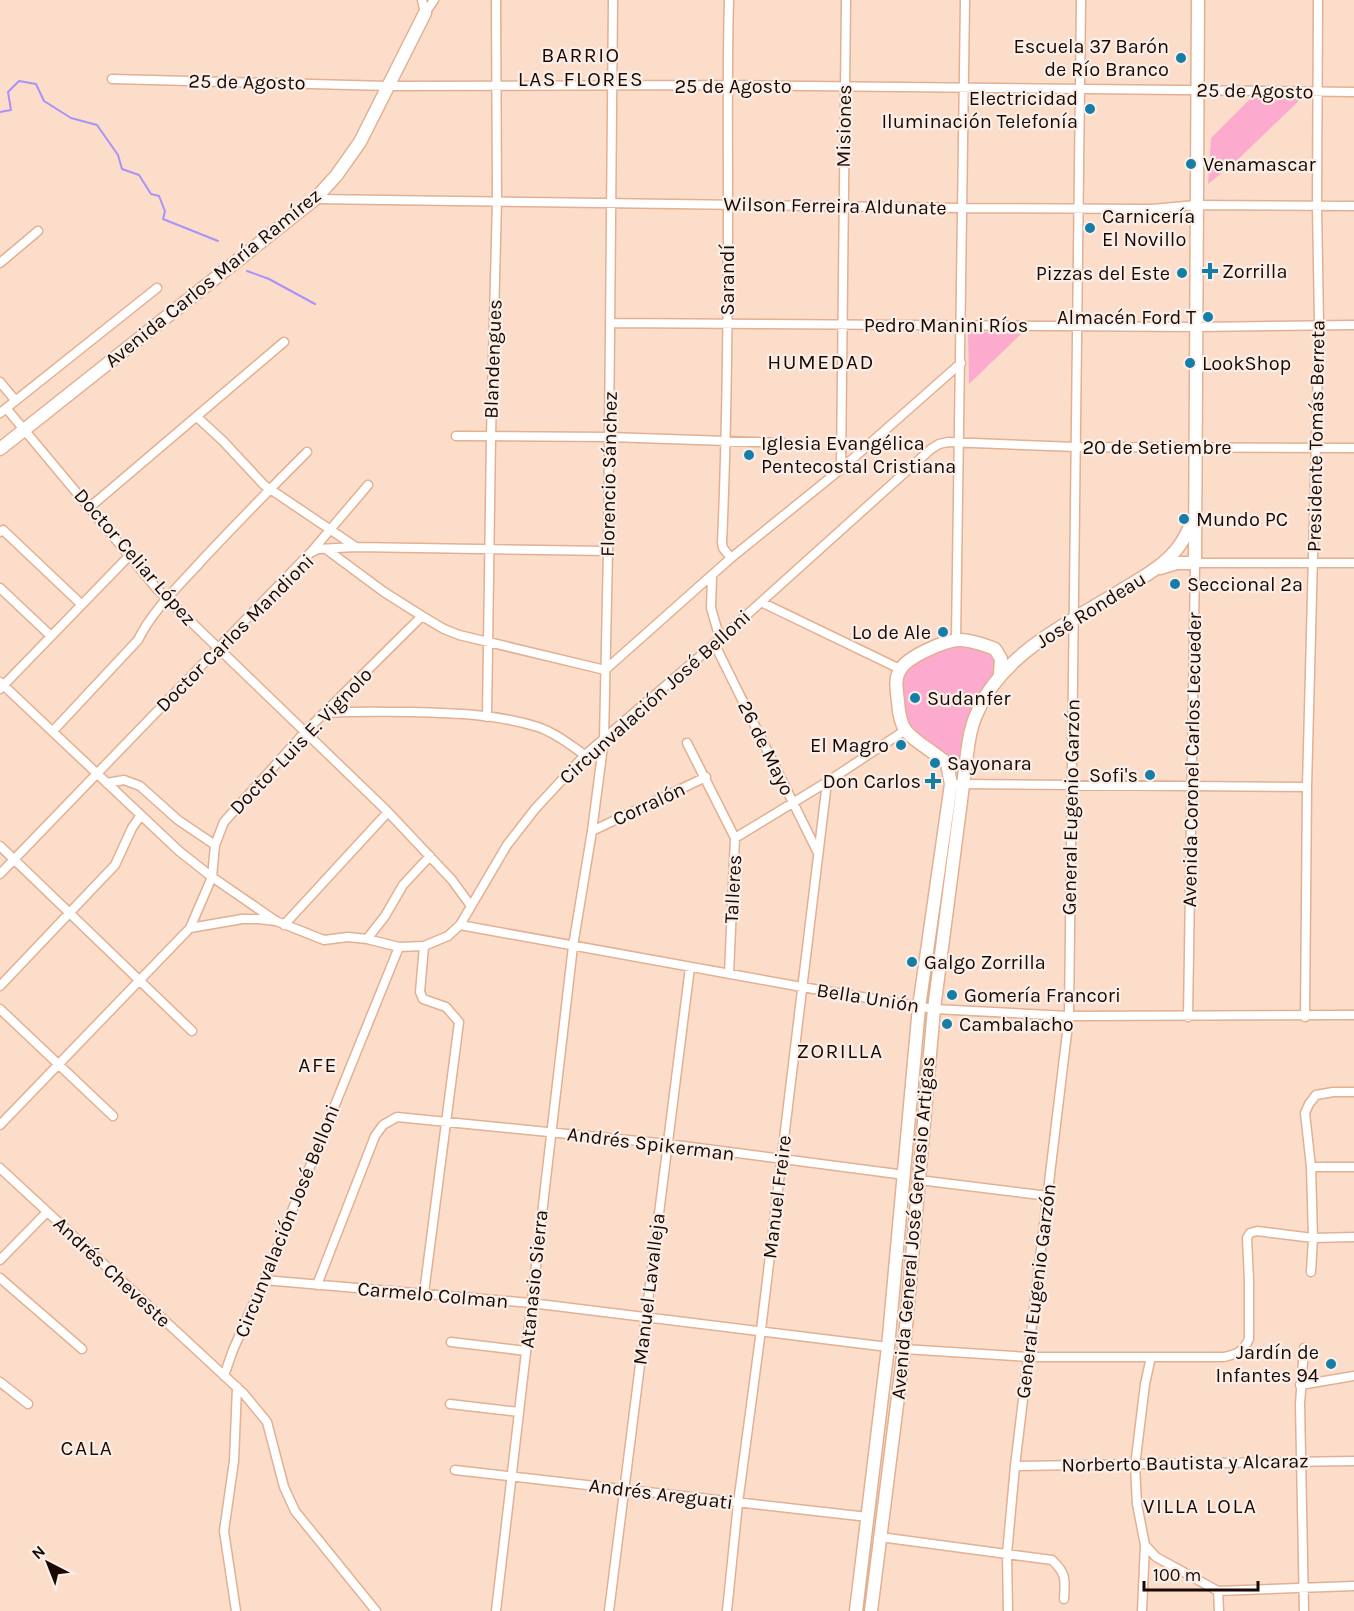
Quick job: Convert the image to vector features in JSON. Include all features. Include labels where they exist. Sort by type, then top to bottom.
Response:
[{"type":"main road","name":"Avenida Coronel Carlos Lecueder","points":[[1195,563],[1198,0]]},
{"type":"main road","name":"Avenida Carlos María Ramírez","points":[[0,449],[315,199],[336,176],[360,142],[425,13]]},
{"type":"main road","name":"José Rondeau","points":[[1000,675],[1027,651],[1155,569],[1178,549],[1194,518]]},
{"type":"main road","name":"José Rondeau","points":[[1155,569],[1177,563],[1195,563]]},
{"type":"main road","name":"José Rondeau","points":[[956,640],[975,642],[1011,654],[1027,651]]},
{"type":"main road","points":[[956,640],[918,655],[900,669],[896,684],[899,720],[904,731],[947,764],[958,766],[966,762]]},
{"type":"main road","points":[[995,649],[1001,659],[1000,675]]},
{"type":"main road","name":"Avenida General José Gervasio Artigas","points":[[856,1611],[888,1347],[919,1007],[957,784],[966,762],[969,739],[977,712],[1000,675]]},
{"type":"main road","name":"Avenida General José Gervasio Artigas","points":[[871,1611],[904,1349],[934,1009],[957,784],[947,764]]},
{"type":"street","points":[[422,0],[425,13]]},
{"type":"street","points":[[425,13],[434,0]]},
{"type":"street","name":"Blandengues","points":[[487,717],[497,201],[496,0]]},
{"type":"street","name":"Florencio Sánchez","points":[[573,946],[604,739],[613,0]]},
{"type":"street","name":"Sarandí","points":[[729,0],[726,85],[728,204],[726,440],[722,543],[731,558]]},
{"type":"street","name":"Misiones","points":[[841,469],[846,0]]},
{"type":"street","points":[[956,640],[964,0]]},
{"type":"street","name":"General Eugenio Garzón","points":[[1008,1611],[1007,1554],[1015,1466],[1069,1016],[1081,0]]},
{"type":"street","name":"Presidente Tomás Berreta","points":[[1305,1017],[1307,787],[1319,325],[1318,0]]},
{"type":"street","name":"25 de Agosto","points":[[112,79],[388,86],[726,85],[1354,92]]},
{"type":"street","name":"Wilson Ferreira Aldunate","points":[[315,199],[962,208],[1152,208],[1196,204],[1354,206]]},
{"type":"street","points":[[0,263],[38,231]]},
{"type":"street","name":"Avenida Carlos María Ramírez","points":[[3,410],[157,288]]},
{"type":"street","name":"Pedro Manini Ríos","points":[[610,323],[1354,326]]},
{"type":"street","points":[[90,507],[284,342]]},
{"type":"street","points":[[326,549],[384,592],[444,630],[605,670],[731,558],[841,469],[961,363]]},
{"type":"street","points":[[0,382],[15,400]]},
{"type":"street","name":"Doctor Celiar López","points":[[3,410],[24,429],[129,556],[167,598],[388,812],[452,880],[471,906]]},
{"type":"street","points":[[198,417],[269,489],[356,546]]},
{"type":"street","points":[[456,436],[609,437],[783,443]]},
{"type":"street","name":"20 de Setiembre","points":[[960,443],[1076,447],[1354,448]]},
{"type":"street","name":"Circunvalación José Belloni","points":[[224,1376],[399,947],[424,946],[448,936],[460,925],[507,845],[535,809],[585,755],[717,641],[931,449],[939,444],[960,443]]},
{"type":"street","points":[[53,731],[138,640],[144,627],[167,598],[269,489],[307,452]]},
{"type":"street","points":[[310,553],[368,485]]},
{"type":"street","points":[[1,531],[81,604]]},
{"type":"street","name":"Doctor Carlos Mandioni","points":[[0,874],[310,553],[318,549],[356,546],[608,551]]},
{"type":"street","points":[[129,556],[1,686],[53,731],[179,851],[212,877],[280,923]]},
{"type":"street","points":[[1195,563],[1354,563]]},
{"type":"street","name":"Avenida Coronel Carlos Lecueder","points":[[1188,1017],[1195,563]]},
{"type":"street","name":"26 de Mayo","points":[[712,576],[711,608],[717,641],[818,851]]},
{"type":"street","points":[[0,588],[51,636]]},
{"type":"street","points":[[761,602],[900,669]]},
{"type":"street","name":"Doctor Luis E. Vignolo","points":[[0,1125],[190,928],[212,877],[215,845],[224,822],[305,732],[422,616]]},
{"type":"street","points":[[326,713],[357,711],[441,713],[502,718],[538,727],[556,735],[585,755]]},
{"type":"street","points":[[735,838],[827,782],[904,731]]},
{"type":"street","name":"Talleres","points":[[687,743],[735,838],[729,974]]},
{"type":"street","name":"Corralón","points":[[592,831],[706,777]]},
{"type":"street","points":[[107,783],[124,780],[140,786],[178,819],[215,845]]},
{"type":"street","name":"Manuel Freire","points":[[727,1611],[738,1503],[827,782]]},
{"type":"street","points":[[957,784],[1192,784],[1307,787]]},
{"type":"street","points":[[280,923],[388,812]]},
{"type":"street","points":[[0,986],[115,865],[132,828],[141,815]]},
{"type":"street","points":[[0,846],[192,1031]]},
{"type":"street","points":[[367,939],[386,916],[403,885],[430,856]]},
{"type":"street","points":[[190,928],[242,919],[280,923],[324,939],[367,939],[399,947]]},
{"type":"street","name":"Bella Unión","points":[[460,925],[934,1009],[1069,1016],[1305,1017],[1354,1015]]},
{"type":"street","points":[[424,946],[420,992],[423,999],[446,1007],[459,1022],[424,1293]]},
{"type":"street","name":"Atanasio Sierra","points":[[496,1611],[573,946]]},
{"type":"street","name":"Manuel Lavalleja","points":[[609,1611],[690,967]]},
{"type":"street","points":[[0,1009],[113,1116]]},
{"type":"street","points":[[1311,1272],[1313,1238],[1311,1167],[1305,1113],[1316,1095],[1354,1092]]},
{"type":"street","name":"Andrés Spikerman","points":[[317,1284],[375,1136],[383,1125],[397,1117],[668,1144],[905,1176]]},
{"type":"street","points":[[1311,1167],[1354,1167]]},
{"type":"street","name":"Andrés Cheveste","points":[[0,1168],[244,1394],[267,1422],[284,1487],[295,1510],[376,1611]]},
{"type":"street","points":[[919,1179],[1048,1196]]},
{"type":"street","points":[[0,1260],[47,1212]]},
{"type":"street","points":[[904,1349],[1029,1357],[1224,1357],[1238,1354],[1249,1340],[1247,1238],[1250,1233],[1257,1231],[1313,1238],[1354,1237]]},
{"type":"street","points":[[0,1278],[82,1349]]},
{"type":"street","name":"Carmelo Colman","points":[[264,1280],[531,1303],[888,1347]]},
{"type":"street","points":[[452,1342],[526,1351]]},
{"type":"street","points":[[1304,1348],[1300,1384],[1304,1611]]},
{"type":"street","points":[[1142,1611],[1145,1545],[1137,1504],[1135,1466],[1150,1357]]},
{"type":"street","points":[[1300,1384],[1354,1376]]},
{"type":"street","points":[[0,1382],[28,1404]]},
{"type":"street","points":[[236,1611],[224,1531],[234,1461],[237,1387]]},
{"type":"street","points":[[450,1404],[519,1412]]},
{"type":"street","name":"Norberto Bautista y Alcaraz","points":[[1015,1466],[1354,1461]]},
{"type":"street","name":"Andrés Areguati","points":[[455,1470],[868,1517]]},
{"type":"street","points":[[880,1537],[1053,1560],[1065,1577],[1064,1599]]},
{"type":"street","points":[[1145,1545],[1156,1557],[1218,1591],[1354,1586]]},
{"type":"street","points":[[1218,1591],[1219,1611]]},
{"type":"shaded area","points":[[1303,97],[1233,164],[1208,184],[1211,138],[1251,98]]},
{"type":"shaded area","points":[[968,331],[1021,334],[969,384]]},
{"type":"shaded area","points":[[965,645],[990,654],[996,660],[996,674],[958,763],[916,736],[905,719],[902,680],[912,663],[950,646]]},
{"type":"waterway","points":[[0,112],[11,110],[8,92],[19,81],[36,84],[44,101],[71,118],[97,125],[118,155],[122,169],[139,175],[151,194],[159,196],[165,211],[163,219],[218,241]]},
{"type":"waterway","points":[[247,271],[269,279],[315,304]]},
{"type":"place","name":"Escuela 37 Barón de Río Branco","points":[[1181,58]]},
{"type":"place","name":"Electricidad Iluminación Telefonía","points":[[1090,109]]},
{"type":"place","name":"Venamascar","points":[[1191,164]]},
{"type":"place","name":"Carnicería El Novillo","points":[[1090,228]]},
{"type":"place","name":"Zorrilla","points":[[1210,271]]},
{"type":"place","name":"Pizzas del Este","points":[[1182,273]]},
{"type":"place","name":"Almacén Ford T","points":[[1208,317]]},
{"type":"place","name":"LookShop","points":[[1190,363]]},
{"type":"place","name":"Iglesia Evangélica Pentecostal Cristiana","points":[[749,455]]},
{"type":"place","name":"Mundo PC","points":[[1184,519]]},
{"type":"place","name":"Seccional 2ª","points":[[1175,584]]},
{"type":"place","name":"Lo de Ale","points":[[943,632]]},
{"type":"place","name":"Sudanfer","points":[[915,698]]},
{"type":"place","name":"El Magro","points":[[901,745]]},
{"type":"place","name":"Sayonara","points":[[935,763]]},
{"type":"place","name":"Sofi's","points":[[1150,775]]},
{"type":"place","name":"Don Carlos","points":[[933,781]]},
{"type":"place","name":"Galgo Zorrilla","points":[[912,962]]},
{"type":"place","name":"Gomería Francori","points":[[952,995]]},
{"type":"place","name":"Cambalacho","points":[[947,1024]]},
{"type":"place","name":"Jardín de Infantes 94","points":[[1331,1364]]},
{"type":"district","name":"BARRIO LAS FLORES","points":[[581,67]]},
{"type":"district","name":"HUMEDAD","points":[[821,362]]},
{"type":"district","name":"ZORILLA","points":[[840,1051]]},
{"type":"district","name":"AFE","points":[[318,1065]]},
{"type":"district","name":"CALA","points":[[87,1448]]},
{"type":"district","name":"VILLA LOLA","points":[[1200,1506]]}]
